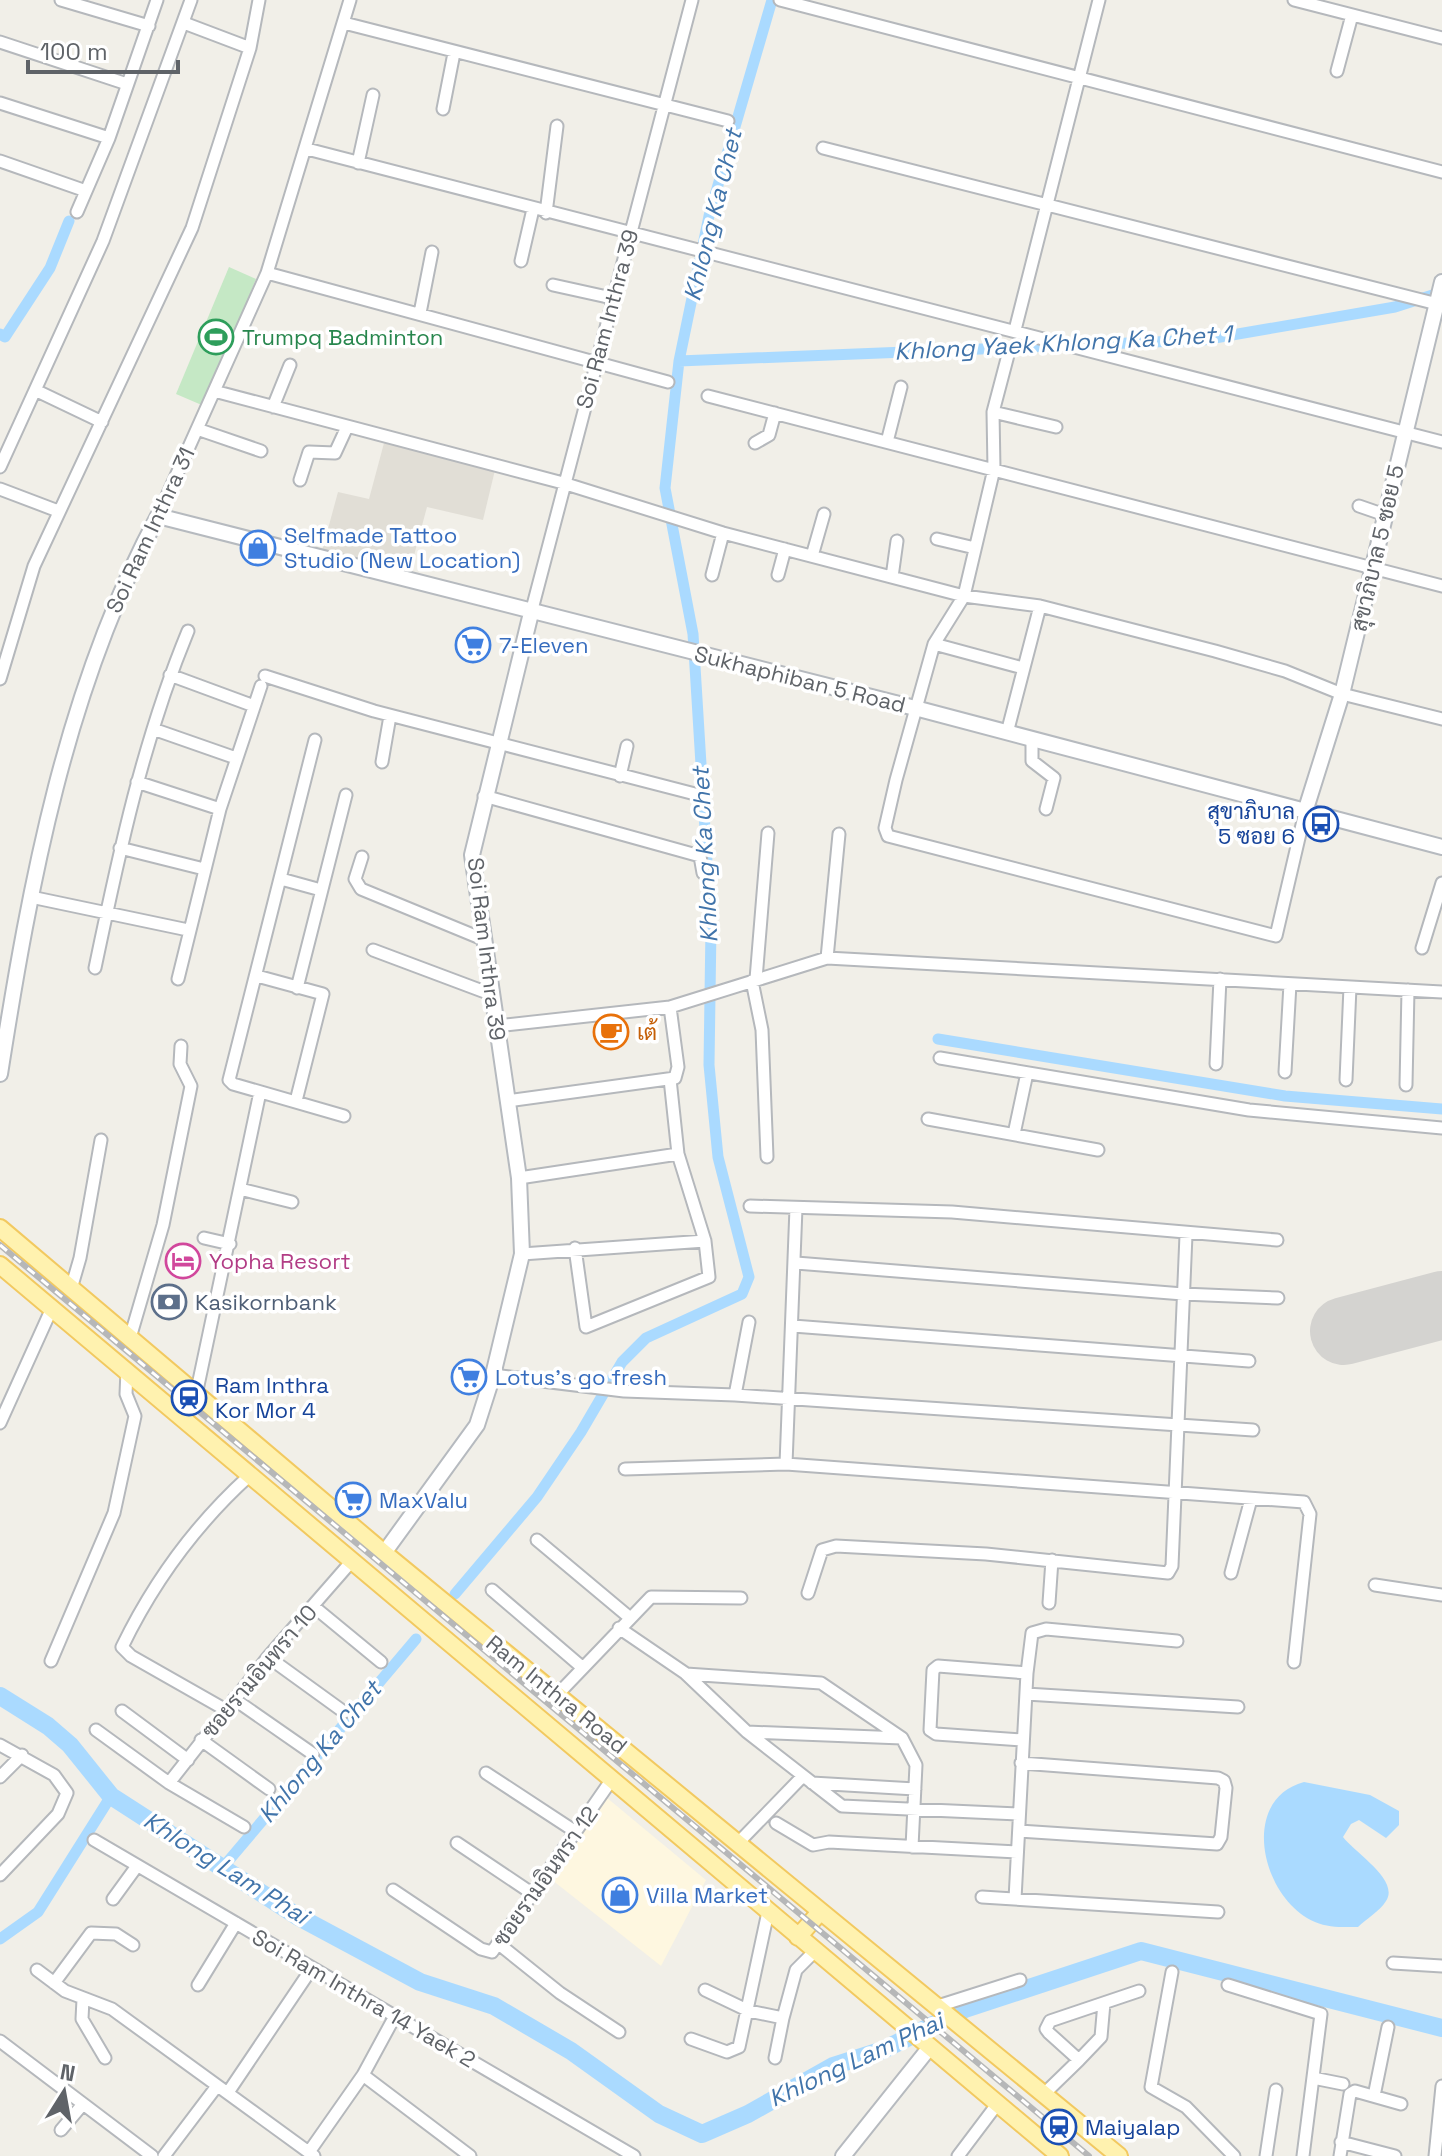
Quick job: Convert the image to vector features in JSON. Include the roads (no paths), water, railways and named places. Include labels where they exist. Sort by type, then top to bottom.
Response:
[{"type":"main road","name":"Ram Inthra Road","points":[[0,1228],[384,1553],[1119,2156]]},
{"type":"main road","name":"Ram Inthra Road","points":[[0,1265],[610,1782],[1060,2156]]},
{"type":"main road","points":[[798,1937],[820,1912]]},
{"type":"street","points":[[61,0],[149,26]]},
{"type":"street","points":[[77,212],[109,138],[157,0]]},
{"type":"street","points":[[0,467],[103,241],[191,0]]},
{"type":"street","points":[[0,679],[34,566],[192,228],[250,48],[259,0]]},
{"type":"street","name":"Soi Ram Inthra 31","points":[[0,1074],[49,812],[94,660],[107,622],[267,273],[350,0]]},
{"type":"street","name":"Soi Ram Inthra 39","points":[[384,1553],[477,1425],[493,1375],[522,1254],[519,1178],[472,855],[563,483],[692,0]]},
{"type":"street","points":[[1015,330],[1099,0]]},
{"type":"street","points":[[1294,0],[1442,38]]},
{"type":"street","points":[[783,1],[1442,172]]},
{"type":"street","points":[[1337,71],[1352,15]]},
{"type":"street","points":[[184,23],[250,48]]},
{"type":"street","points":[[344,23],[728,121]]},
{"type":"street","points":[[0,42],[127,84]]},
{"type":"street","points":[[443,109],[454,53]]},
{"type":"street","points":[[358,163],[373,95]]},
{"type":"street","points":[[0,103],[109,138]]},
{"type":"street","points":[[546,213],[557,126]]},
{"type":"street","points":[[823,148],[1438,304]]},
{"type":"street","points":[[307,149],[1442,442]]},
{"type":"street","points":[[0,161],[86,191]]},
{"type":"street","points":[[521,261],[533,209]]},
{"type":"street","points":[[420,313],[432,252]]},
{"type":"street","points":[[267,273],[420,313],[596,365],[668,382]]},
{"type":"street","name":"สุขาภิบาล 5 ซอย 5","points":[[1305,812],[1342,694],[1442,282]]},
{"type":"street","points":[[553,285],[612,298]]},
{"type":"street","points":[[1008,355],[993,412],[994,469],[964,596],[934,644],[885,828],[888,836],[1276,936],[1305,812]]},
{"type":"street","points":[[273,407],[290,365]]},
{"type":"street","points":[[887,442],[901,387]]},
{"type":"street","points":[[35,390],[102,422]]},
{"type":"street","points":[[214,391],[563,483],[658,515],[964,596],[1040,606],[1215,651],[1285,671],[1342,694],[1442,719]]},
{"type":"street","points":[[708,396],[1442,586]]},
{"type":"street","points":[[993,412],[1056,427]]},
{"type":"street","points":[[755,443],[769,435],[775,413]]},
{"type":"street","points":[[300,480],[309,452],[335,453],[347,427]]},
{"type":"street","points":[[197,429],[261,451]]},
{"type":"street","points":[[0,489],[58,511]]},
{"type":"street","points":[[1359,506],[1385,515]]},
{"type":"street","points":[[812,556],[824,514]]},
{"type":"street","name":"Sukhaphiban 5 Road","points":[[158,516],[915,708],[1442,847]]},
{"type":"street","points":[[712,575],[723,533]]},
{"type":"street","points":[[937,539],[975,548]]},
{"type":"street","points":[[892,577],[897,541]]},
{"type":"street","points":[[778,575],[785,549]]},
{"type":"street","points":[[1007,733],[1040,606]]},
{"type":"street","points":[[95,968],[137,782],[170,675],[188,631]]},
{"type":"street","points":[[934,644],[1023,668]]},
{"type":"street","points":[[170,675],[254,706]]},
{"type":"street","points":[[178,979],[220,809],[263,681],[695,794]]},
{"type":"street","points":[[382,762],[390,716]]},
{"type":"street","points":[[153,729],[236,758]]},
{"type":"street","points":[[1032,739],[1032,761],[1054,778],[1046,809]]},
{"type":"street","points":[[315,740],[229,1080],[233,1084],[344,1116]]},
{"type":"street","points":[[620,776],[627,746]]},
{"type":"street","points":[[137,782],[220,809]]},
{"type":"street","points":[[297,988],[346,795]]},
{"type":"street","points":[[484,796],[700,856],[703,873]]},
{"type":"street","points":[[767,1157],[762,1030],[754,980],[768,833]]},
{"type":"street","points":[[827,958],[839,834]]},
{"type":"street","points":[[120,848],[204,869]]},
{"type":"street","points":[[362,857],[355,879],[361,889],[485,940]]},
{"type":"street","points":[[281,879],[321,890]]},
{"type":"street","points":[[1422,948],[1442,883]]},
{"type":"street","points":[[31,897],[188,930]]},
{"type":"street","points":[[373,950],[493,995]]},
{"type":"street","points":[[496,1026],[670,1007],[827,958],[1442,992]]},
{"type":"street","points":[[257,976],[323,994],[296,1101]]},
{"type":"street","points":[[1216,1064],[1220,979]]},
{"type":"street","points":[[1285,1072],[1290,984]]},
{"type":"street","points":[[1346,1080],[1350,987]]},
{"type":"street","points":[[1406,1085],[1408,990]]},
{"type":"street","points":[[507,1101],[675,1078],[678,1067],[670,1007]]},
{"type":"street","points":[[130,1338],[163,1225],[191,1086],[180,1064],[181,1046]]},
{"type":"street","points":[[940,1058],[1249,1110],[1442,1128]]},
{"type":"street","points":[[1014,1134],[1027,1073]]},
{"type":"street","points":[[575,1248],[586,1327],[706,1280],[711,1271],[678,1154],[670,1079]]},
{"type":"street","points":[[196,1395],[260,1092]]},
{"type":"street","points":[[928,1119],[1098,1150]]},
{"type":"street","points":[[71,1289],[80,1258],[101,1140]]},
{"type":"street","points":[[519,1178],[678,1154]]},
{"type":"street","points":[[240,1189],[292,1202]]},
{"type":"street","points":[[750,1206],[952,1212],[1186,1235],[1277,1240]]},
{"type":"street","points":[[786,1464],[791,1398],[796,1208]]},
{"type":"street","points":[[808,1593],[818,1557],[828,1546],[1052,1560],[1168,1573],[1172,1566],[1176,1495],[1186,1235]]},
{"type":"street","points":[[204,1238],[230,1244]]},
{"type":"street","points":[[522,1254],[705,1241]]},
{"type":"street","points":[[796,1263],[1183,1294],[1278,1298]]},
{"type":"street","points":[[0,1423],[52,1308]]},
{"type":"street","points":[[735,1395],[749,1322]]},
{"type":"street","points":[[793,1326],[1249,1361]]},
{"type":"street","points":[[51,1661],[114,1513],[135,1416],[126,1394],[127,1370]]},
{"type":"street","points":[[493,1375],[624,1391],[791,1398],[1253,1430]]},
{"type":"street","points":[[625,1469],[786,1464],[1304,1502],[1310,1508],[1294,1662]]},
{"type":"street","points":[[226,1710],[131,1656],[122,1647],[147,1596],[201,1523],[249,1476]]},
{"type":"street","points":[[1231,1573],[1251,1499]]},
{"type":"street","points":[[537,1540],[629,1617]]},
{"type":"street","points":[[1049,1603],[1052,1560]]},
{"type":"street","name":"ซอยรามอินทรา 10","points":[[169,1783],[268,1657],[351,1562]]},
{"type":"street","points":[[1375,1585],[1442,1595]]},
{"type":"street","points":[[492,1590],[583,1668]]},
{"type":"street","points":[[558,1694],[651,1597],[741,1598]]},
{"type":"street","points":[[313,1606],[381,1662]]},
{"type":"street","points":[[619,1628],[685,1673],[747,1732],[842,1806],[1019,1814]]},
{"type":"street","points":[[1015,1899],[1021,1763],[1032,1633],[1040,1630],[1177,1641]]},
{"type":"street","points":[[268,1657],[344,1712]]},
{"type":"street","points":[[1023,1740],[936,1734],[930,1730],[933,1670],[938,1666],[1027,1673]]},
{"type":"street","points":[[685,1673],[821,1683],[902,1738],[916,1765],[912,1847]]},
{"type":"street","points":[[1026,1694],[1238,1707]]},
{"type":"street","points":[[234,1699],[313,1754]]},
{"type":"street","points":[[122,1711],[188,1760]]},
{"type":"street","points":[[96,1730],[169,1783],[244,1827]]},
{"type":"street","points":[[747,1732],[902,1738]]},
{"type":"street","points":[[201,1740],[269,1789]]},
{"type":"street","points":[[0,1745],[54,1775],[67,1793],[58,1814],[0,1875]]},
{"type":"street","points":[[0,1777],[22,1755]]},
{"type":"street","points":[[1019,1831],[1217,1844],[1221,1837],[1226,1788],[1224,1781],[1218,1778],[1021,1763]]},
{"type":"street","points":[[486,1773],[576,1832]]},
{"type":"street","points":[[738,1843],[806,1780],[915,1789]]},
{"type":"street","name":"ซอยรามอินทรา 12","points":[[393,1890],[486,1953],[500,1945],[610,1782]]},
{"type":"street","points":[[776,1823],[813,1845],[829,1842],[1017,1852]]},
{"type":"street","name":"Soi Ram Inthra 14 Yaek 2","points":[[94,1840],[634,2156]]},
{"type":"street","points":[[457,1843],[533,1894]]},
{"type":"street","points":[[113,1899],[137,1866]]},
{"type":"street","points":[[982,1897],[1218,1912]]},
{"type":"street","points":[[691,2039],[734,2052],[739,2047],[768,1912]]},
{"type":"street","points":[[198,1985],[236,1923]]},
{"type":"street","points":[[54,1983],[91,1933],[116,1934],[133,1945]]},
{"type":"street","points":[[500,1945],[560,1993],[619,2032]]},
{"type":"street","points":[[775,2058],[796,1970],[815,1951]]},
{"type":"street","points":[[1393,1963],[1442,1966]]},
{"type":"street","points":[[229,2091],[312,1968]]},
{"type":"street","points":[[37,1970],[83,1999],[112,2009],[217,2086],[229,2091],[311,2154],[363,2075],[395,2016]]},
{"type":"street","points":[[1172,1972],[1151,2087],[1186,2107],[1234,2156]]},
{"type":"street","points":[[945,2013],[1020,1980]]},
{"type":"street","points":[[1228,1985],[1321,2014],[1303,2156]]},
{"type":"street","points":[[705,1990],[749,2011],[783,2018]]},
{"type":"street","points":[[1079,2060],[1049,2033],[1047,2025],[1139,1991]]},
{"type":"street","points":[[83,1999],[82,2019],[105,2058]]},
{"type":"street","points":[[1044,2094],[1101,2037],[1104,2003]]},
{"type":"street","points":[[1374,2096],[1388,2027]]},
{"type":"street","points":[[0,2041],[152,2156]]},
{"type":"street","points":[[843,2156],[924,2043]]},
{"type":"street","points":[[363,2075],[470,2156]]},
{"type":"street","points":[[1313,2078],[1343,2084]]},
{"type":"street","points":[[164,2156],[217,2086]]},
{"type":"street","points":[[1435,2156],[1442,2086]]},
{"type":"street","points":[[1266,2156],[1276,2090]]},
{"type":"street","points":[[1340,2156],[1350,2094],[1374,2096],[1401,2104]]},
{"type":"street","points":[[958,2156],[998,2103]]},
{"type":"street","points":[[61,2130],[83,2104]]},
{"type":"street","points":[[1341,2142],[1395,2156]]},
{"type":"water","points":[[1304,1782],[1370,1795],[1399,1811],[1399,1825],[1386,1838],[1359,1820],[1351,1824],[1343,1837],[1382,1876],[1389,1893],[1377,1912],[1358,1927],[1315,1922],[1297,1910],[1282,1893],[1271,1873],[1265,1850],[1265,1828],[1270,1808],[1283,1792]]},
{"type":"waterway","name":"Khlong Ka Chet","points":[[455,1594],[537,1497],[581,1432],[622,1362],[646,1338],[742,1294],[749,1277],[718,1157],[709,1065],[711,927],[693,634],[665,488],[679,361],[709,216],[772,0]]},
{"type":"waterway","points":[[0,334],[5,337],[50,268],[69,221]]},
{"type":"waterway","name":"Khlong Yaek Khlong Ka Chet 1","points":[[679,361],[1203,340],[1395,307],[1442,292]]},
{"type":"waterway","points":[[938,1039],[1285,1096],[1442,1109]]},
{"type":"waterway","name":"Khlong Ka Chet","points":[[224,1866],[416,1639]]},
{"type":"waterway","name":"Khlong Lam Phai","points":[[0,1696],[48,1726],[70,1745],[111,1796],[297,1916],[420,1982],[494,2006],[571,2051],[659,2114],[702,2134],[748,2114],[833,2066],[883,2050],[965,2009],[1141,1951],[1442,2028]]},
{"type":"waterway","points":[[0,1939],[38,1912],[111,1796]]},
{"type":"railway","points":[[0,1245],[1089,2156]]},
{"type":"place","name":"Trumpq Badminton","points":[[216,337]]},
{"type":"place","name":"Selfmade Tattoo Studio (New Location)","points":[[258,548]]},
{"type":"place","name":"7-Eleven","points":[[473,645]]},
{"type":"place","name":"สุขาภิบาล 5 ซอย 6","points":[[1321,824]]},
{"type":"place","name":"เต้","points":[[611,1032]]},
{"type":"place","name":"Yopha Resort","points":[[183,1261]]},
{"type":"place","name":"Kasikornbank","points":[[169,1302]]},
{"type":"place","name":"Lotus's go fresh","points":[[469,1377]]},
{"type":"place","name":"Ram Inthra Kor Mor 4","points":[[189,1398]]},
{"type":"place","name":"MaxValu","points":[[353,1500]]},
{"type":"place","name":"Villa Market","points":[[620,1895]]},
{"type":"place","name":"Maiyalap","points":[[1059,2127]]}]
